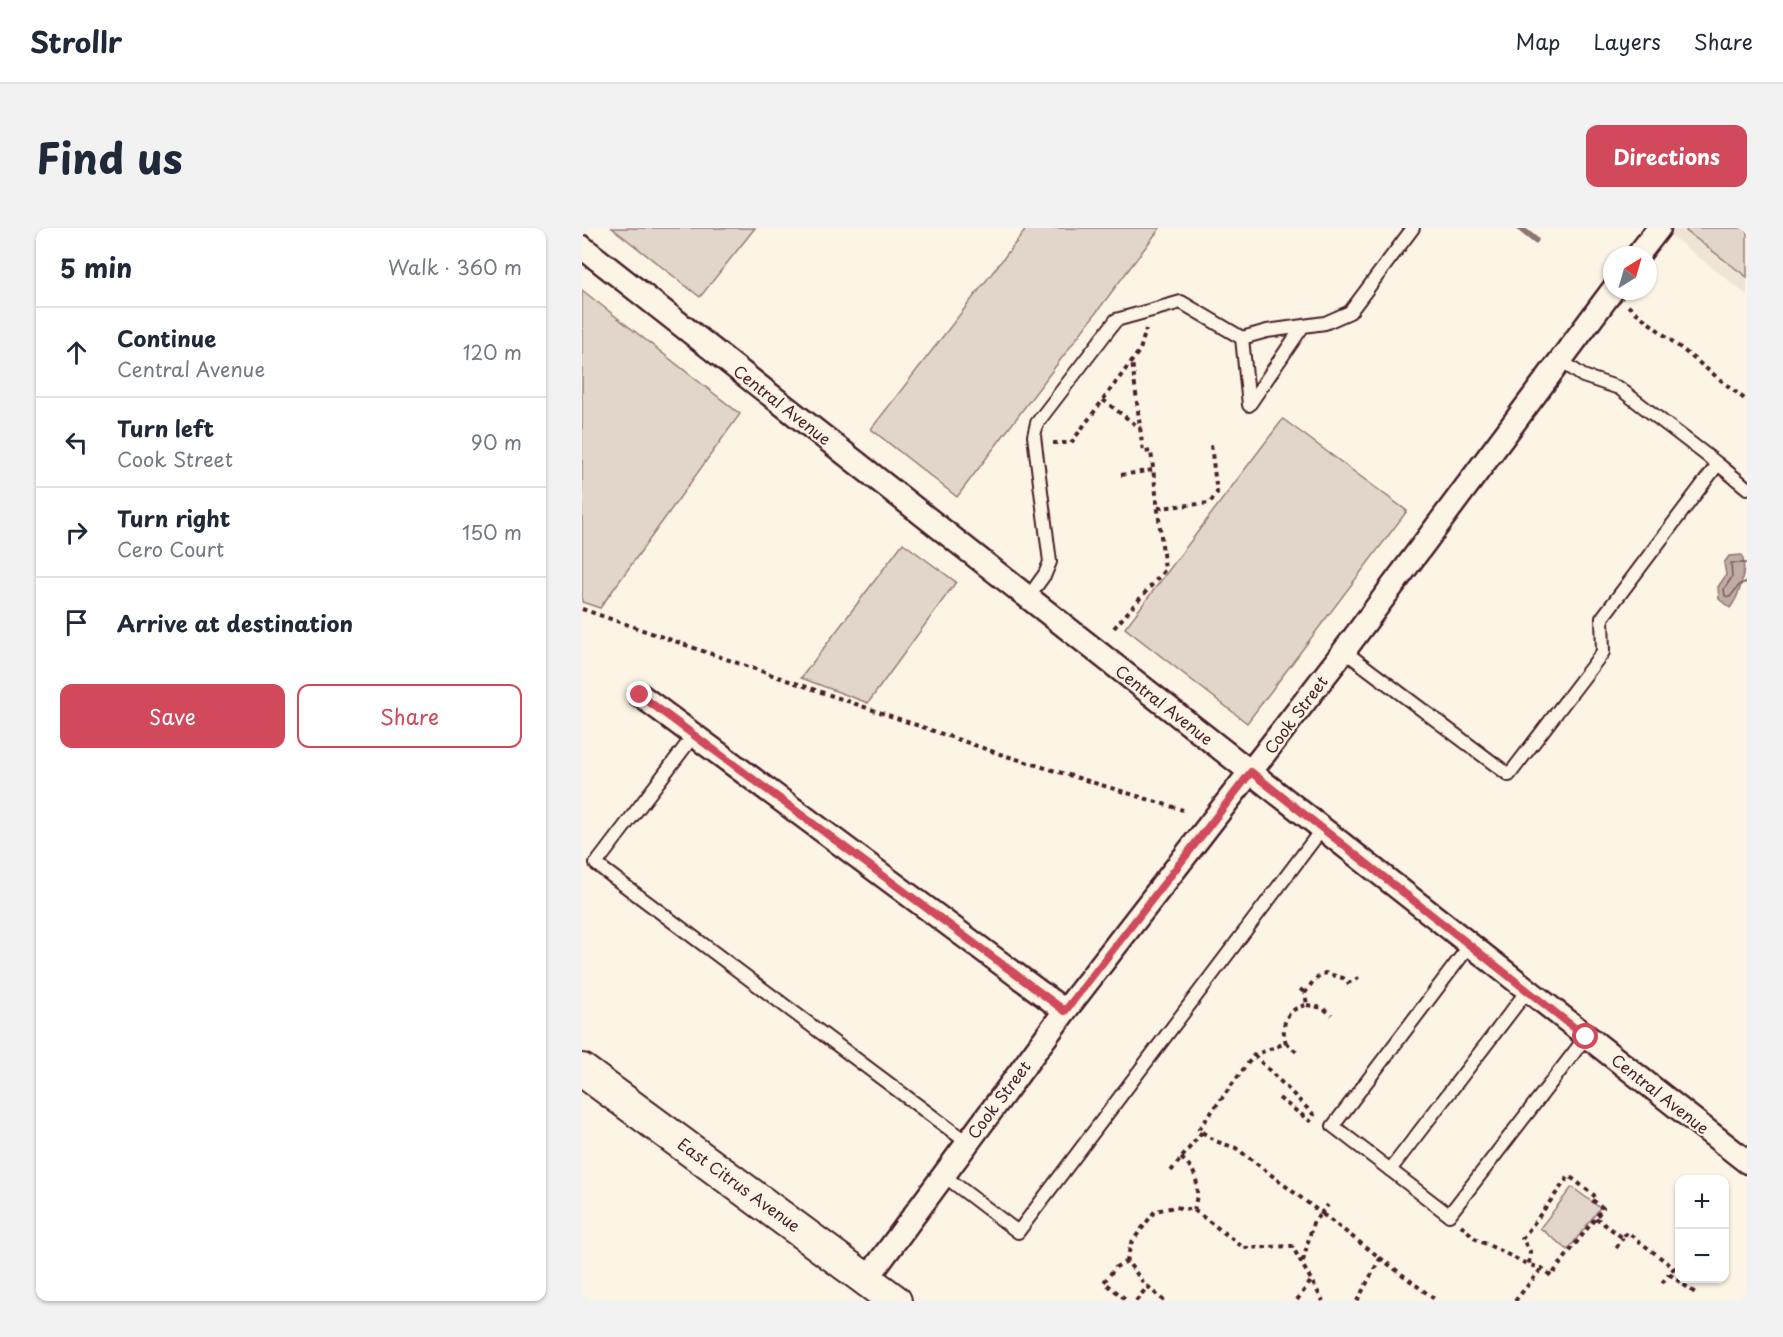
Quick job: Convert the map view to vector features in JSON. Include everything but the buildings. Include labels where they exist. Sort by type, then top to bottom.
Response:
[{"type":"main road","name":"East Citrus Avenue","points":[[582,1070],[895,1301]]},
{"type":"street","points":[[1645,246],[1659,228]]},
{"type":"street","name":"Central Avenue","points":[[582,248],[1747,1162]]},
{"type":"street","name":"Cook Street","points":[[867,1279],[1065,1011],[1344,651],[1605,300]]},
{"type":"street","points":[[640,695],[1065,1011]]},
{"type":"lane","points":[[1027,599],[1045,574],[1050,562],[1034,436],[1037,423],[1116,320],[1181,302],[1242,338],[1267,331],[1325,323],[1350,312],[1413,228]]},
{"type":"lane","points":[[1242,338],[1249,405],[1303,326]]},
{"type":"lane","points":[[1560,360],[1583,376],[1619,388],[1747,488]]},
{"type":"lane","points":[[1344,651],[1509,775],[1603,652],[1602,618],[1718,464]]},
{"type":"lane","points":[[694,735],[596,864],[968,1143]]},
{"type":"lane","points":[[943,1175],[1018,1232],[1322,828]]},
{"type":"lane","points":[[1470,945],[1333,1126],[1449,1215],[1586,1037]]},
{"type":"lane","points":[[1390,1170],[1527,991]]},
{"type":"path","points":[[1621,300],[1747,401]]},
{"type":"path","points":[[1053,443],[1071,443],[1140,350],[1146,329],[1156,328]]},
{"type":"path","points":[[1114,628],[1165,570],[1151,451],[1143,452],[1132,361]]},
{"type":"path","points":[[1103,400],[1140,428]]},
{"type":"path","points":[[1158,508],[1210,503],[1215,499],[1217,493],[1211,445]]},
{"type":"path","points":[[1121,475],[1153,470]]},
{"type":"path","points":[[582,609],[1000,754],[1183,810]]},
{"type":"path","points":[[1305,993],[1314,980],[1325,973],[1343,978],[1348,983],[1362,976]]},
{"type":"path","points":[[1300,989],[1305,993],[1307,1005]]},
{"type":"path","points":[[1299,1054],[1286,1043],[1282,1032],[1285,1019],[1292,1011],[1307,1005],[1323,1008],[1332,1016]]},
{"type":"path","points":[[1286,1043],[1254,1055],[1198,1129],[1215,1141],[1236,1148],[1437,1301]]},
{"type":"path","points":[[1254,1055],[1314,1115],[1310,1121],[1276,1096]]},
{"type":"path","points":[[1171,1171],[1202,1132]]},
{"type":"path","points":[[1181,1158],[1194,1172],[1199,1188],[1194,1210]]},
{"type":"path","points":[[1449,1215],[1476,1239],[1529,1265],[1542,1268],[1551,1276],[1603,1208],[1591,1199],[1594,1195],[1569,1176],[1522,1239],[1530,1251],[1529,1265]]},
{"type":"path","points":[[1303,1262],[1313,1223],[1328,1205]]},
{"type":"path","points":[[1128,1301],[1104,1282],[1116,1267],[1127,1261],[1131,1242],[1155,1211],[1175,1207],[1194,1210],[1244,1248],[1292,1246],[1323,1301]]},
{"type":"path","points":[[1596,1218],[1623,1238]]},
{"type":"path","points":[[1616,1248],[1628,1232],[1674,1268],[1662,1283]]},
{"type":"path","points":[[1357,1301],[1381,1257]]},
{"type":"path","points":[[1127,1261],[1164,1301]]},
{"type":"path","points":[[1515,1301],[1542,1268]]},
{"type":"path","points":[[1669,1274],[1698,1295]]},
{"type":"path","points":[[1297,1300],[1311,1281]]},
{"type":"path","points":[[1136,1301],[1148,1286]]},
{"type":"shaded area","points":[[612,228],[755,228],[700,297]]},
{"type":"shaded area","points":[[1027,228],[1160,228],[957,497],[871,429]]},
{"type":"shaded area","points":[[1661,228],[1747,228],[1747,295]]},
{"type":"shaded area","points":[[1688,228],[1747,228],[1747,277],[1686,231]]},
{"type":"shaded area","points":[[582,290],[740,414],[600,608],[582,602]]},
{"type":"shaded area","points":[[1283,419],[1407,511],[1247,723],[1125,628]]},
{"type":"shaded area","points":[[903,543],[956,582],[868,703],[801,678]]},
{"type":"shaded area","points":[[1572,1187],[1600,1208],[1568,1250],[1540,1228]]},
{"type":"water","points":[[1742,555],[1744,568],[1742,582],[1730,608],[1719,599],[1718,587],[1726,575],[1724,563],[1729,556]]},
{"type":"waterway","points":[[1520,228],[1535,240]]},
{"type":"route","points":[[640,695],[1065,1011],[1251,772],[1586,1037]]}]
